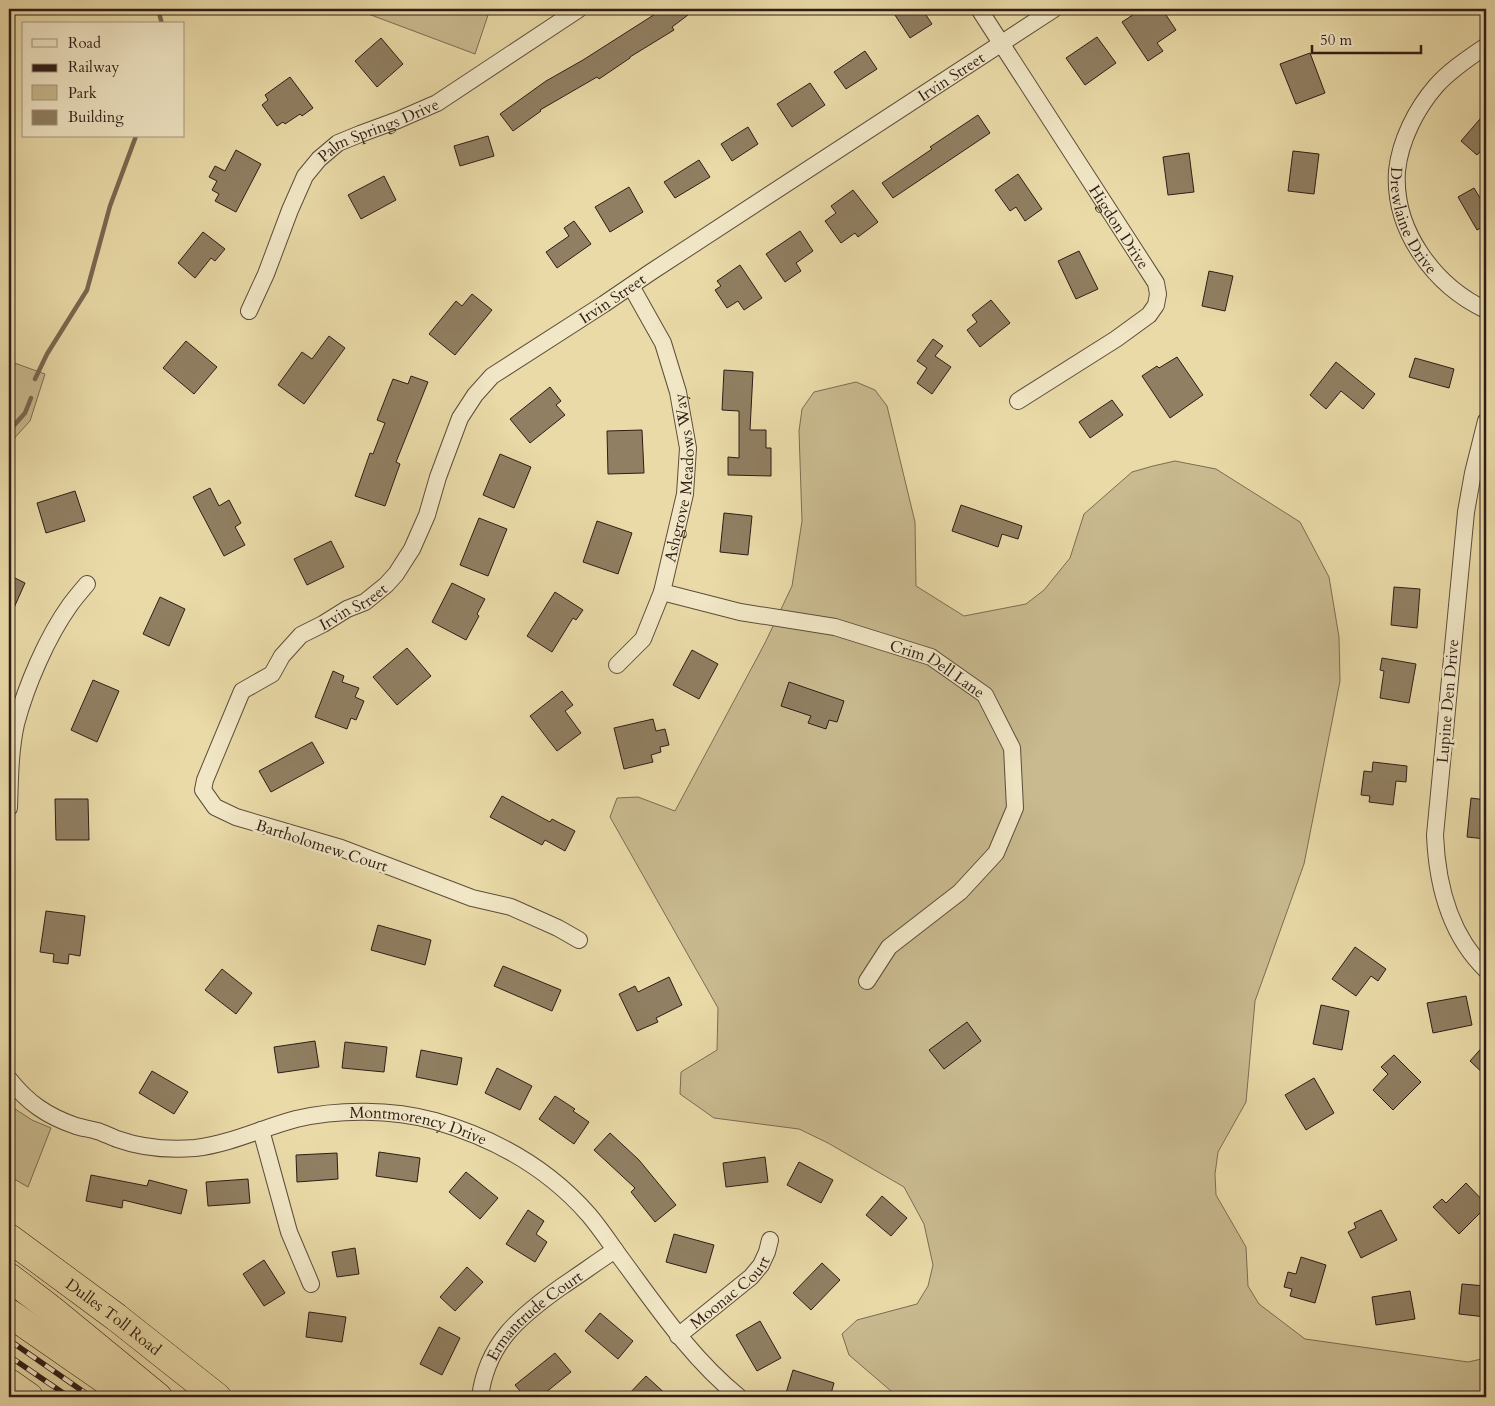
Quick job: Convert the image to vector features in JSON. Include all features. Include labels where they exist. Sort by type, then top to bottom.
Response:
[{"type":"highway","name":"Dulles Toll Road","points":[[9,1238],[116,1317],[217,1397]]},
{"type":"highway","points":[[9,1276],[158,1397]]},
{"type":"highway","points":[[9,1313],[130,1397]]},
{"type":"highway","points":[[9,1383],[29,1397]]},
{"type":"street","name":"Palm Springs Drive","points":[[249,310],[266,274],[305,176],[319,159],[338,143],[437,103],[579,9]]},
{"type":"street","name":"Higdon Drive","points":[[978,9],[1156,283],[1158,294],[1156,305],[1149,315],[1116,339],[1018,401]]},
{"type":"street","name":"Irvin Street","points":[[272,674],[282,656],[301,635],[347,609],[366,602],[396,574],[412,549],[427,515],[438,477],[460,418],[492,376],[1054,9]]},
{"type":"street","name":"Drewlaine Drive","points":[[1486,46],[1454,68],[1436,86],[1421,106],[1406,137],[1397,172],[1398,193],[1402,212],[1408,230],[1420,253],[1452,289],[1486,310]]},
{"type":"street","name":"Ashgrove Meadows Way","points":[[617,665],[643,639],[662,592],[685,494],[688,448],[678,392],[663,343],[631,286]]},
{"type":"street","name":"Lupine Den Drive","points":[[1486,421],[1473,472],[1466,512],[1435,834],[1439,877],[1448,911],[1469,950],[1486,970]]},
{"type":"street","points":[[9,808],[16,724],[27,692],[38,662],[54,630],[70,605],[87,584]]},
{"type":"street","name":"Crim Dell Lane","points":[[662,592],[740,612],[835,627],[931,657],[985,696],[1012,748],[1015,808],[996,852],[960,892],[889,947],[867,981]]},
{"type":"street","name":"Bartholomew Court","points":[[272,674],[242,691],[205,780],[203,790],[214,807],[236,818],[341,848],[472,898],[511,907],[580,940]]},
{"type":"street","name":"Montmorency Drive","points":[[9,1080],[41,1110],[65,1122],[95,1130],[119,1140],[144,1146],[171,1149],[221,1144],[304,1118],[323,1114],[354,1112],[398,1114],[431,1120],[489,1140],[517,1155],[568,1193],[590,1216],[678,1336],[703,1364],[739,1397]]},
{"type":"street","points":[[261,1130],[289,1232],[311,1284]]},
{"type":"street","name":"Moonac Court","points":[[678,1336],[751,1277],[761,1265],[770,1240]]},
{"type":"street","name":"Ermantrude Court","points":[[480,1397],[487,1366],[507,1332],[526,1313],[615,1250]]},
{"type":"green space","points":[[355,9],[490,9],[475,54]]},
{"type":"green space","points":[[9,361],[45,374],[30,421],[9,444]]},
{"type":"green space","points":[[856,382],[875,390],[887,406],[915,522],[916,586],[964,616],[1026,604],[1044,590],[1070,558],[1084,514],[1132,472],[1153,466],[1175,461],[1216,469],[1300,522],[1329,577],[1339,637],[1340,681],[1304,864],[1255,1001],[1246,1102],[1218,1152],[1215,1174],[1216,1195],[1246,1247],[1248,1286],[1259,1304],[1305,1339],[1468,1362],[1486,1358],[1486,1397],[1429,1393],[1407,1397],[898,1397],[849,1355],[842,1334],[857,1320],[917,1304],[928,1286],[933,1265],[924,1224],[904,1187],[828,1143],[799,1129],[714,1118],[680,1094],[681,1072],[717,1050],[718,1008],[610,817],[617,798],[638,797],[675,811],[765,643],[792,586],[802,521],[799,431],[802,409],[814,392]]},
{"type":"green space","points":[[9,1105],[32,1120],[51,1128],[28,1187],[9,1176]]},
{"type":"building","points":[[663,9],[696,9],[672,27],[674,30],[599,79],[597,77],[540,110],[513,131],[500,114],[546,81],[583,60]]},
{"type":"building","points":[[891,9],[922,9],[932,24],[910,38]]},
{"type":"building","points":[[1142,9],[1162,9],[1176,30],[1157,43],[1163,51],[1148,61],[1122,22]]},
{"type":"building","points":[[1097,37],[1116,63],[1085,85],[1066,58]]},
{"type":"building","points":[[381,38],[403,64],[377,87],[355,61]]},
{"type":"building","points":[[865,51],[877,69],[846,89],[834,72]]},
{"type":"building","points":[[1310,53],[1325,93],[1296,104],[1280,64]]},
{"type":"building","points":[[290,77],[313,108],[302,116],[300,114],[285,124],[283,122],[277,126],[262,105],[268,100],[265,95]]},
{"type":"building","points":[[810,83],[825,105],[792,127],[777,104]]},
{"type":"building","points":[[1486,112],[1486,145],[1477,155],[1461,141]]},
{"type":"building","points":[[978,115],[990,133],[893,198],[882,183],[932,149],[930,147]]},
{"type":"building","points":[[748,127],[758,144],[732,161],[721,144]]},
{"type":"building","points":[[488,136],[494,156],[460,166],[454,146]]},
{"type":"building","points":[[236,150],[261,164],[236,212],[215,201],[219,194],[212,190],[217,181],[209,177],[215,166],[225,171]]},
{"type":"building","points":[[1293,151],[1319,154],[1314,194],[1288,191]]},
{"type":"building","points":[[1189,153],[1194,192],[1168,195],[1163,157]]},
{"type":"building","points":[[699,160],[710,177],[675,198],[664,182]]},
{"type":"building","points":[[1018,174],[1042,209],[1025,221],[1016,207],[1010,211],[995,190]]},
{"type":"building","points":[[384,176],[396,200],[361,219],[348,195]]},
{"type":"building","points":[[629,187],[643,212],[610,232],[595,207]]},
{"type":"building","points":[[1474,188],[1486,208],[1486,225],[1477,230],[1458,197]]},
{"type":"building","points":[[853,190],[878,222],[858,237],[855,233],[841,243],[825,221],[836,213],[831,206]]},
{"type":"building","points":[[574,221],[591,244],[557,268],[546,252],[569,236],[564,228]]},
{"type":"building","points":[[800,231],[813,251],[796,263],[801,271],[785,282],[766,254]]},
{"type":"building","points":[[203,232],[225,249],[215,261],[211,258],[195,278],[178,263]]},
{"type":"building","points":[[1079,251],[1098,289],[1076,299],[1058,261]]},
{"type":"building","points":[[740,265],[762,298],[744,310],[738,301],[727,308],[715,290],[721,286],[717,281]]},
{"type":"building","points":[[1209,271],[1233,276],[1225,311],[1202,306]]},
{"type":"building","points":[[472,294],[492,310],[455,355],[429,334],[456,301],[462,306]]},
{"type":"building","points":[[991,300],[1010,323],[980,347],[967,330],[977,322],[972,315]]},
{"type":"building","points":[[329,336],[345,348],[304,404],[278,385],[302,352],[312,359]]},
{"type":"building","points":[[933,339],[943,346],[935,356],[951,367],[932,394],[917,383],[927,368],[917,361]]},
{"type":"building","points":[[186,341],[217,367],[194,394],[163,368]]},
{"type":"building","points":[[1177,357],[1203,395],[1170,418],[1142,376],[1157,366],[1159,368]]},
{"type":"building","points":[[1415,358],[1454,369],[1449,388],[1409,377]]},
{"type":"building","points":[[1336,362],[1375,394],[1363,409],[1341,391],[1326,409],[1310,395]]},
{"type":"building","points":[[724,370],[753,372],[750,430],[766,430],[766,448],[771,448],[771,476],[728,475],[728,457],[739,458],[739,411],[722,410]]},
{"type":"building","points":[[411,376],[428,382],[396,462],[400,464],[385,506],[355,496],[370,453],[373,454],[385,423],[377,420],[393,379],[408,384]]},
{"type":"building","points":[[550,387],[561,401],[556,405],[565,415],[530,443],[510,419]]},
{"type":"building","points":[[1112,400],[1123,415],[1090,438],[1079,422]]},
{"type":"building","points":[[642,430],[644,473],[608,474],[607,431]]},
{"type":"building","points":[[500,454],[531,467],[514,508],[483,495]]},
{"type":"building","points":[[210,488],[219,506],[229,500],[241,523],[235,527],[245,545],[224,556],[193,497]]},
{"type":"building","points":[[75,491],[85,521],[46,533],[37,503]]},
{"type":"building","points":[[961,505],[1022,526],[1018,539],[1002,534],[998,547],[952,531]]},
{"type":"building","points":[[724,513],[752,516],[748,555],[720,552]]},
{"type":"building","points":[[479,518],[507,529],[488,576],[460,565]]},
{"type":"building","points":[[597,521],[632,533],[618,574],[583,562]]},
{"type":"building","points":[[331,541],[344,567],[307,585],[294,559]]},
{"type":"building","points":[[9,575],[25,583],[9,619]]},
{"type":"building","points":[[452,583],[485,599],[477,614],[479,616],[466,640],[432,622]]},
{"type":"building","points":[[1394,587],[1420,589],[1417,628],[1391,625]]},
{"type":"building","points":[[555,592],[583,610],[576,620],[573,618],[552,652],[527,636]]},
{"type":"building","points":[[160,597],[185,609],[169,646],[143,634]]},
{"type":"building","points":[[407,648],[431,676],[397,705],[373,677]]},
{"type":"building","points":[[692,650],[718,664],[699,699],[673,685]]},
{"type":"building","points":[[1382,658],[1416,664],[1409,703],[1380,698],[1384,671],[1380,670]]},
{"type":"building","points":[[333,671],[344,676],[342,682],[359,688],[355,697],[364,701],[356,720],[351,718],[347,729],[315,717]]},
{"type":"building","points":[[93,680],[119,691],[97,742],[71,730]]},
{"type":"building","points":[[789,682],[844,701],[837,722],[829,720],[826,729],[808,723],[811,716],[781,706]]},
{"type":"building","points":[[562,691],[573,705],[565,711],[581,733],[557,751],[530,716]]},
{"type":"building","points":[[653,719],[656,731],[665,729],[669,745],[660,747],[661,752],[651,755],[653,762],[624,769],[614,728]]},
{"type":"building","points":[[312,742],[324,763],[271,792],[259,771]]},
{"type":"building","points":[[1373,762],[1407,766],[1406,782],[1396,781],[1393,805],[1369,802],[1370,796],[1361,795],[1364,771],[1372,772]]},
{"type":"building","points":[[502,796],[550,822],[552,819],[575,831],[565,851],[545,840],[542,845],[490,817]]},
{"type":"building","points":[[1471,798],[1486,800],[1486,839],[1467,837]]},
{"type":"building","points":[[55,799],[88,799],[89,840],[56,840]]},
{"type":"building","points":[[46,911],[85,916],[80,956],[69,954],[68,964],[53,962],[54,954],[40,952]]},
{"type":"building","points":[[378,925],[431,940],[425,965],[371,950]]},
{"type":"building","points":[[1355,947],[1386,969],[1378,981],[1371,976],[1356,996],[1332,979]]},
{"type":"building","points":[[503,966],[561,990],[552,1011],[494,986]]},
{"type":"building","points":[[222,969],[252,993],[236,1014],[205,990]]},
{"type":"building","points":[[669,977],[682,1005],[656,1018],[658,1022],[637,1031],[619,994],[635,986],[638,992]]},
{"type":"building","points":[[1466,996],[1472,1025],[1433,1033],[1427,1003]]},
{"type":"building","points":[[1321,1005],[1349,1011],[1342,1050],[1313,1044]]},
{"type":"building","points":[[967,1022],[981,1041],[944,1069],[929,1050]]},
{"type":"building","points":[[315,1041],[319,1067],[278,1073],[274,1047]]},
{"type":"building","points":[[345,1042],[387,1047],[384,1072],[342,1068]]},
{"type":"building","points":[[1486,1043],[1486,1076],[1470,1061]]},
{"type":"building","points":[[421,1050],[462,1058],[457,1085],[416,1077]]},
{"type":"building","points":[[1394,1055],[1421,1082],[1393,1110],[1373,1090],[1388,1074],[1381,1067]]},
{"type":"building","points":[[497,1068],[532,1086],[520,1110],[485,1093]]},
{"type":"building","points":[[152,1071],[188,1092],[174,1114],[139,1093]]},
{"type":"building","points":[[1314,1078],[1334,1113],[1306,1130],[1285,1095]]},
{"type":"building","points":[[555,1096],[575,1109],[573,1111],[589,1122],[574,1144],[539,1119]]},
{"type":"building","points":[[610,1133],[639,1160],[676,1205],[655,1222],[631,1192],[635,1188],[594,1150]]},
{"type":"building","points":[[379,1152],[420,1158],[417,1182],[376,1176]]},
{"type":"building","points":[[337,1153],[338,1179],[297,1182],[296,1155]]},
{"type":"building","points":[[765,1157],[768,1182],[726,1187],[723,1163]]},
{"type":"building","points":[[799,1162],[833,1180],[821,1203],[787,1185]]},
{"type":"building","points":[[466,1172],[498,1198],[480,1219],[449,1192]]},
{"type":"building","points":[[91,1175],[147,1186],[149,1180],[187,1190],[181,1214],[123,1200],[122,1208],[86,1201]]},
{"type":"building","points":[[248,1179],[250,1203],[208,1206],[206,1182]]},
{"type":"building","points":[[1466,1183],[1486,1204],[1486,1207],[1459,1234],[1433,1207],[1442,1199],[1446,1203]]},
{"type":"building","points":[[882,1196],[907,1218],[891,1236],[866,1215]]},
{"type":"building","points":[[528,1210],[544,1221],[536,1234],[547,1242],[535,1262],[506,1244]]},
{"type":"building","points":[[1381,1210],[1397,1240],[1361,1258],[1348,1232],[1356,1228],[1354,1223]]},
{"type":"building","points":[[674,1234],[714,1245],[706,1273],[666,1262]]},
{"type":"building","points":[[355,1248],[359,1274],[337,1277],[332,1252]]},
{"type":"building","points":[[1301,1257],[1326,1265],[1315,1303],[1290,1296],[1292,1289],[1284,1287],[1288,1272],[1296,1274]]},
{"type":"building","points":[[264,1260],[285,1293],[264,1306],[243,1274]]},
{"type":"building","points":[[822,1263],[840,1280],[811,1310],[793,1293]]},
{"type":"building","points":[[467,1267],[483,1282],[455,1311],[440,1297]]},
{"type":"building","points":[[1462,1284],[1486,1286],[1486,1317],[1459,1314]]},
{"type":"building","points":[[1410,1291],[1415,1319],[1376,1325],[1372,1297]]},
{"type":"building","points":[[309,1312],[346,1317],[342,1342],[306,1337]]},
{"type":"building","points":[[600,1313],[633,1341],[618,1359],[585,1331]]},
{"type":"building","points":[[760,1321],[781,1358],[757,1371],[736,1335]]},
{"type":"building","points":[[439,1327],[460,1338],[442,1375],[420,1364]]},
{"type":"building","points":[[555,1353],[571,1372],[540,1397],[525,1397],[515,1385]]},
{"type":"building","points":[[793,1370],[834,1383],[830,1397],[799,1397],[786,1393]]},
{"type":"building","points":[[646,1376],[669,1397],[626,1397]]},
{"type":"waterway","points":[[158,9],[161,22]]},
{"type":"waterway","points":[[35,379],[47,354],[87,290],[110,206],[135,138]]},
{"type":"waterway","points":[[9,431],[25,413],[31,398]]},
{"type":"railway","points":[[9,1340],[91,1397]]},
{"type":"railway","points":[[9,1356],[69,1397]]}]
